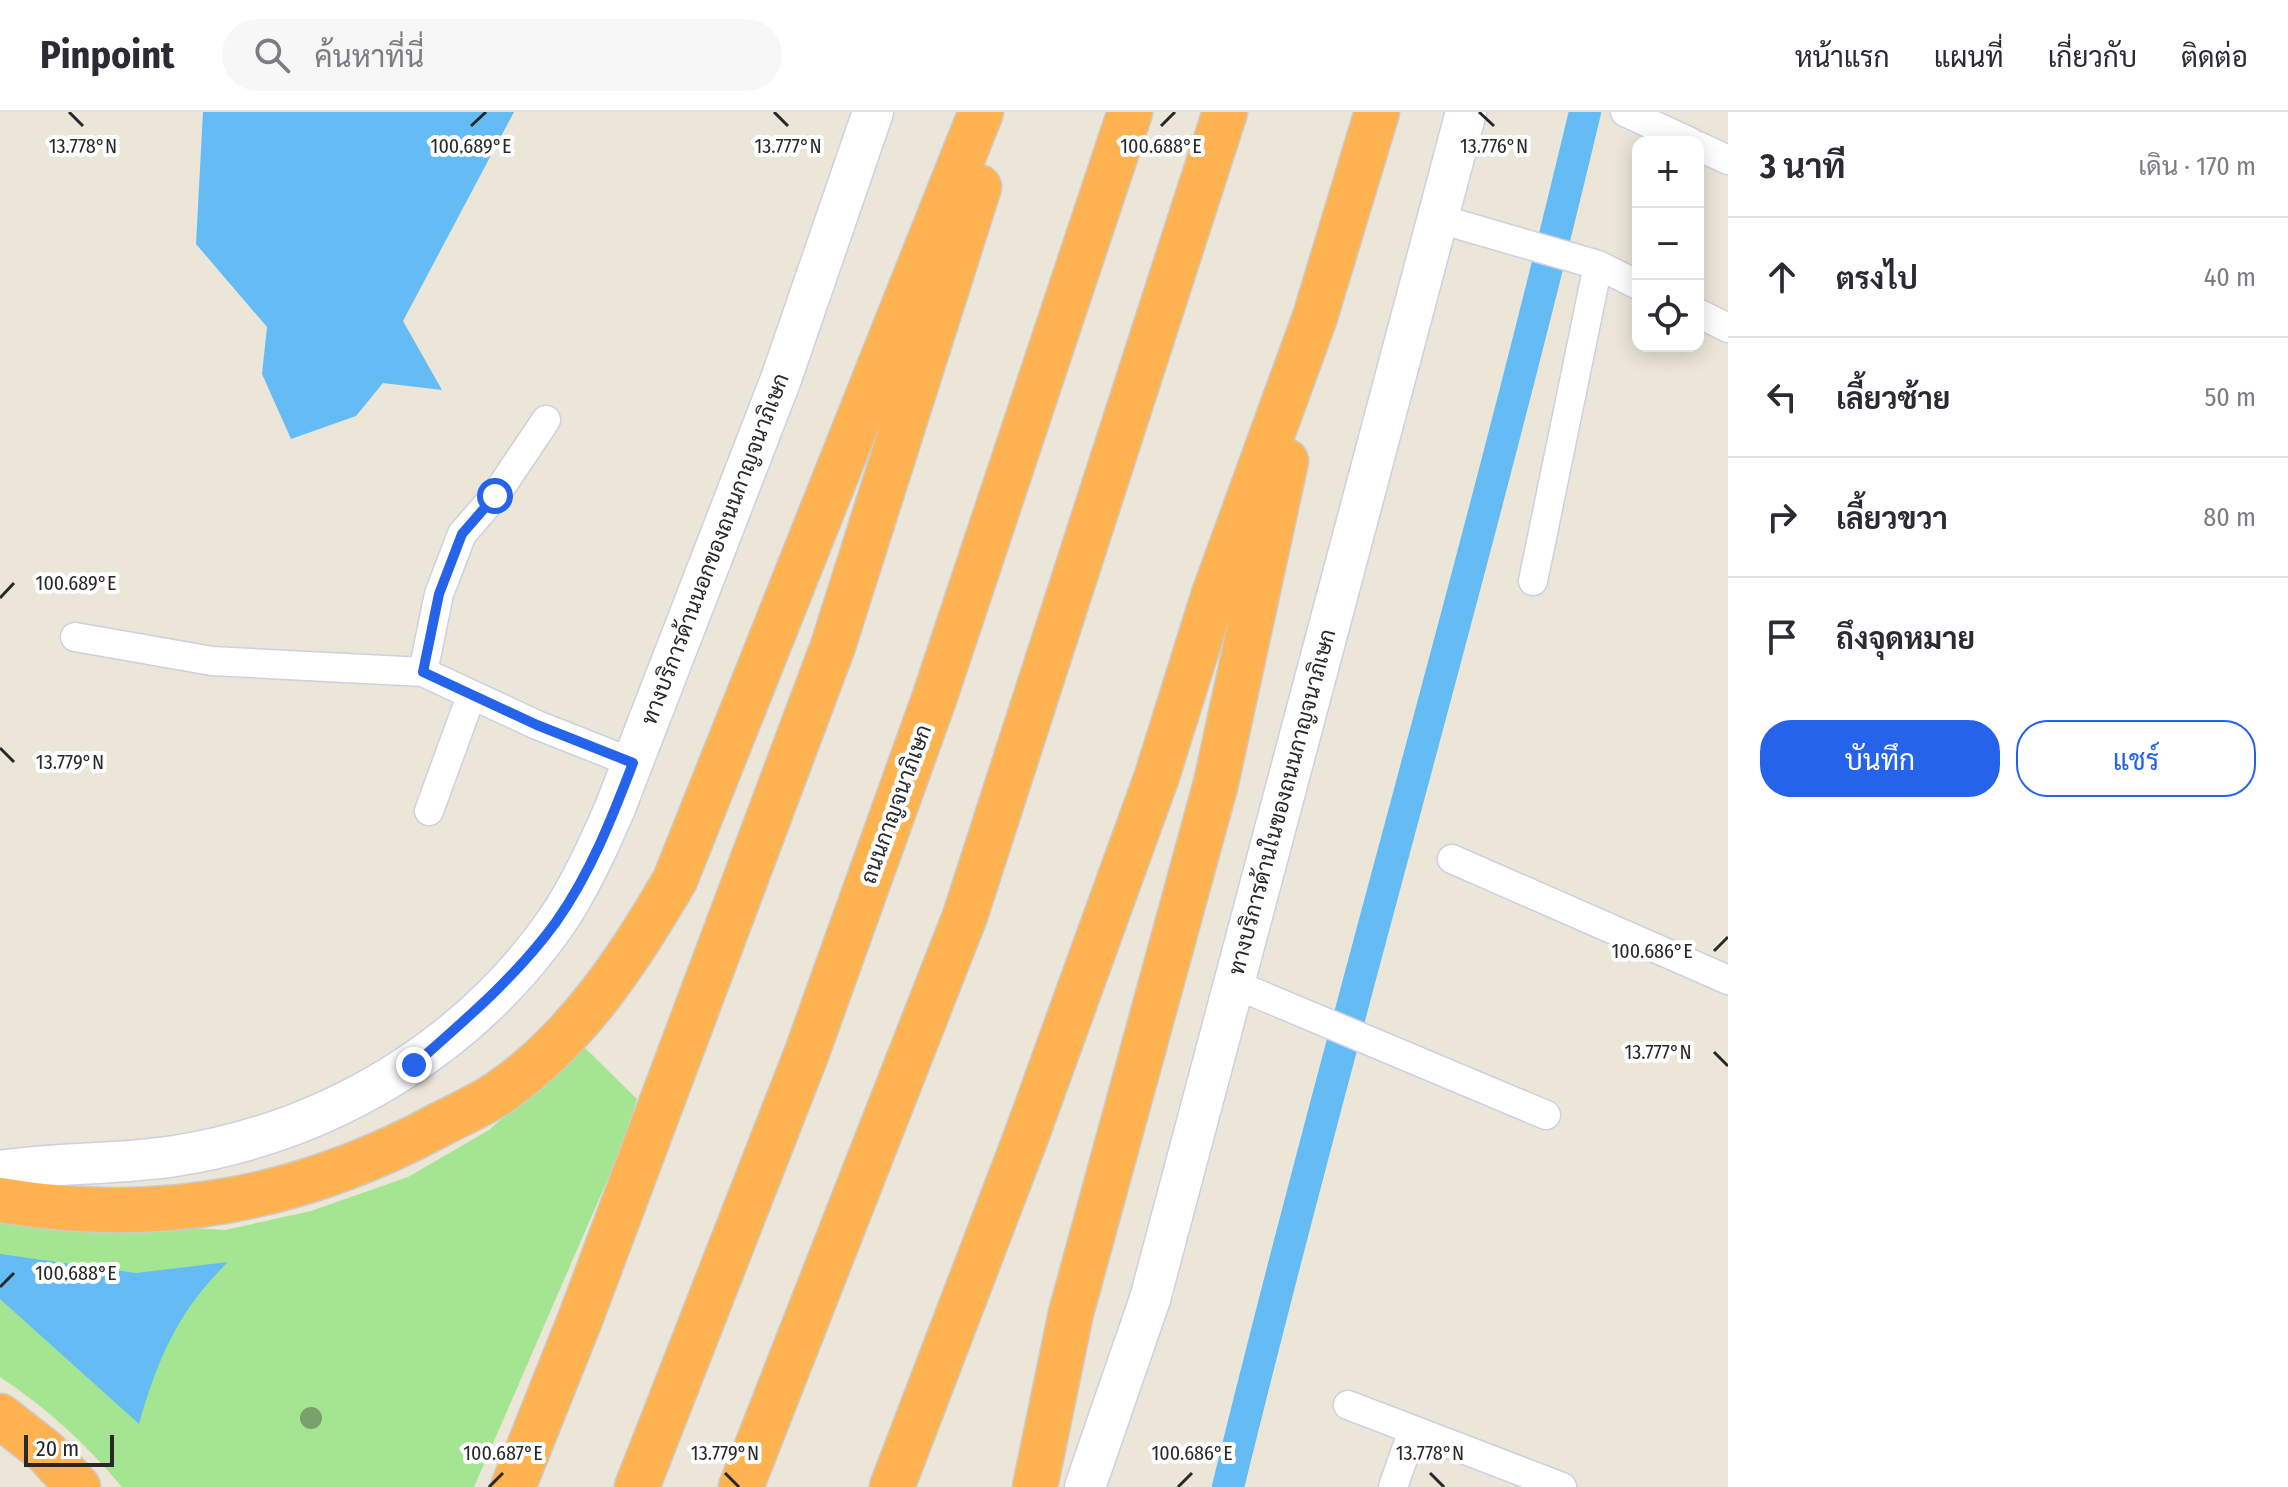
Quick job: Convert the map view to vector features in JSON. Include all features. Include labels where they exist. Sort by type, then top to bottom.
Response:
[{"type":"highway","points":[[0,1200],[50,1209],[162,1210],[269,1193],[347,1170],[427,1132],[503,1091],[561,1040],[610,985],[675,880],[984,112]]},
{"type":"highway","points":[[513,1487],[581,1317],[833,646],[980,183],[984,112]]},
{"type":"highway","name":"ถนนกาญจนาภิเษก","points":[[637,1487],[806,1055],[934,699],[1130,112]]},
{"type":"highway","points":[[741,1487],[965,916],[1225,112]]},
{"type":"highway","points":[[892,1487],[1042,1094],[1157,776],[1214,594],[1315,317],[1377,112]]},
{"type":"highway","points":[[1035,1487],[1071,1313],[1216,783],[1315,317]]},
{"type":"highway","points":[[0,1416],[46,1452],[78,1487]]},
{"type":"main road","name":"ทางบริการด้านนอกของถนนกาญจนาภิเษก","points":[[0,1171],[49,1164],[174,1156],[280,1131],[346,1104],[414,1065],[498,991],[556,922],[588,870],[633,763],[781,379],[873,112]]},
{"type":"main road","points":[[781,379],[797,383],[811,370],[899,112]]},
{"type":"main road","name":"ทางบริการด้านในของถนนกาญจนาภิเษก","points":[[1085,1487],[1150,1299],[1466,112]]},
{"type":"street","points":[[1625,112],[1677,136]]},
{"type":"street","points":[[1704,149],[1728,160]]},
{"type":"street","points":[[1436,218],[1598,265],[1632,282]]},
{"type":"street","points":[[1533,581],[1598,265]]},
{"type":"street","points":[[1704,316],[1728,328]]},
{"type":"street","points":[[423,672],[439,594],[462,534],[495,496],[546,420]]},
{"type":"street","points":[[75,637],[212,661],[423,672],[471,696],[633,763]]},
{"type":"street","points":[[429,811],[471,696]]},
{"type":"street","points":[[1452,859],[1728,980]]},
{"type":"street","points":[[1234,984],[1546,1115]]},
{"type":"street","points":[[1348,1405],[1562,1487]]},
{"type":"street","points":[[1393,1487],[1413,1430]]},
{"type":"green space","points":[[583,1046],[637,1099],[623,1144],[474,1487],[122,1487],[65,1428],[0,1377],[0,1216],[225,1230],[311,1211],[408,1177],[489,1130]]},
{"type":"water","points":[[203,112],[514,112],[403,321],[442,390],[383,383],[356,416],[291,439],[262,374],[267,327],[196,244]]},
{"type":"water","points":[[0,1254],[136,1273],[228,1262],[196,1299],[172,1337],[139,1424],[0,1299]]},
{"type":"waterway","points":[[1228,1487],[1316,1143],[1499,457],[1585,112]]},
{"type":"route","points":[[414,1065],[498,991],[556,922],[588,870],[633,763],[537,725],[423,672],[439,594],[462,534],[495,496]]}]
